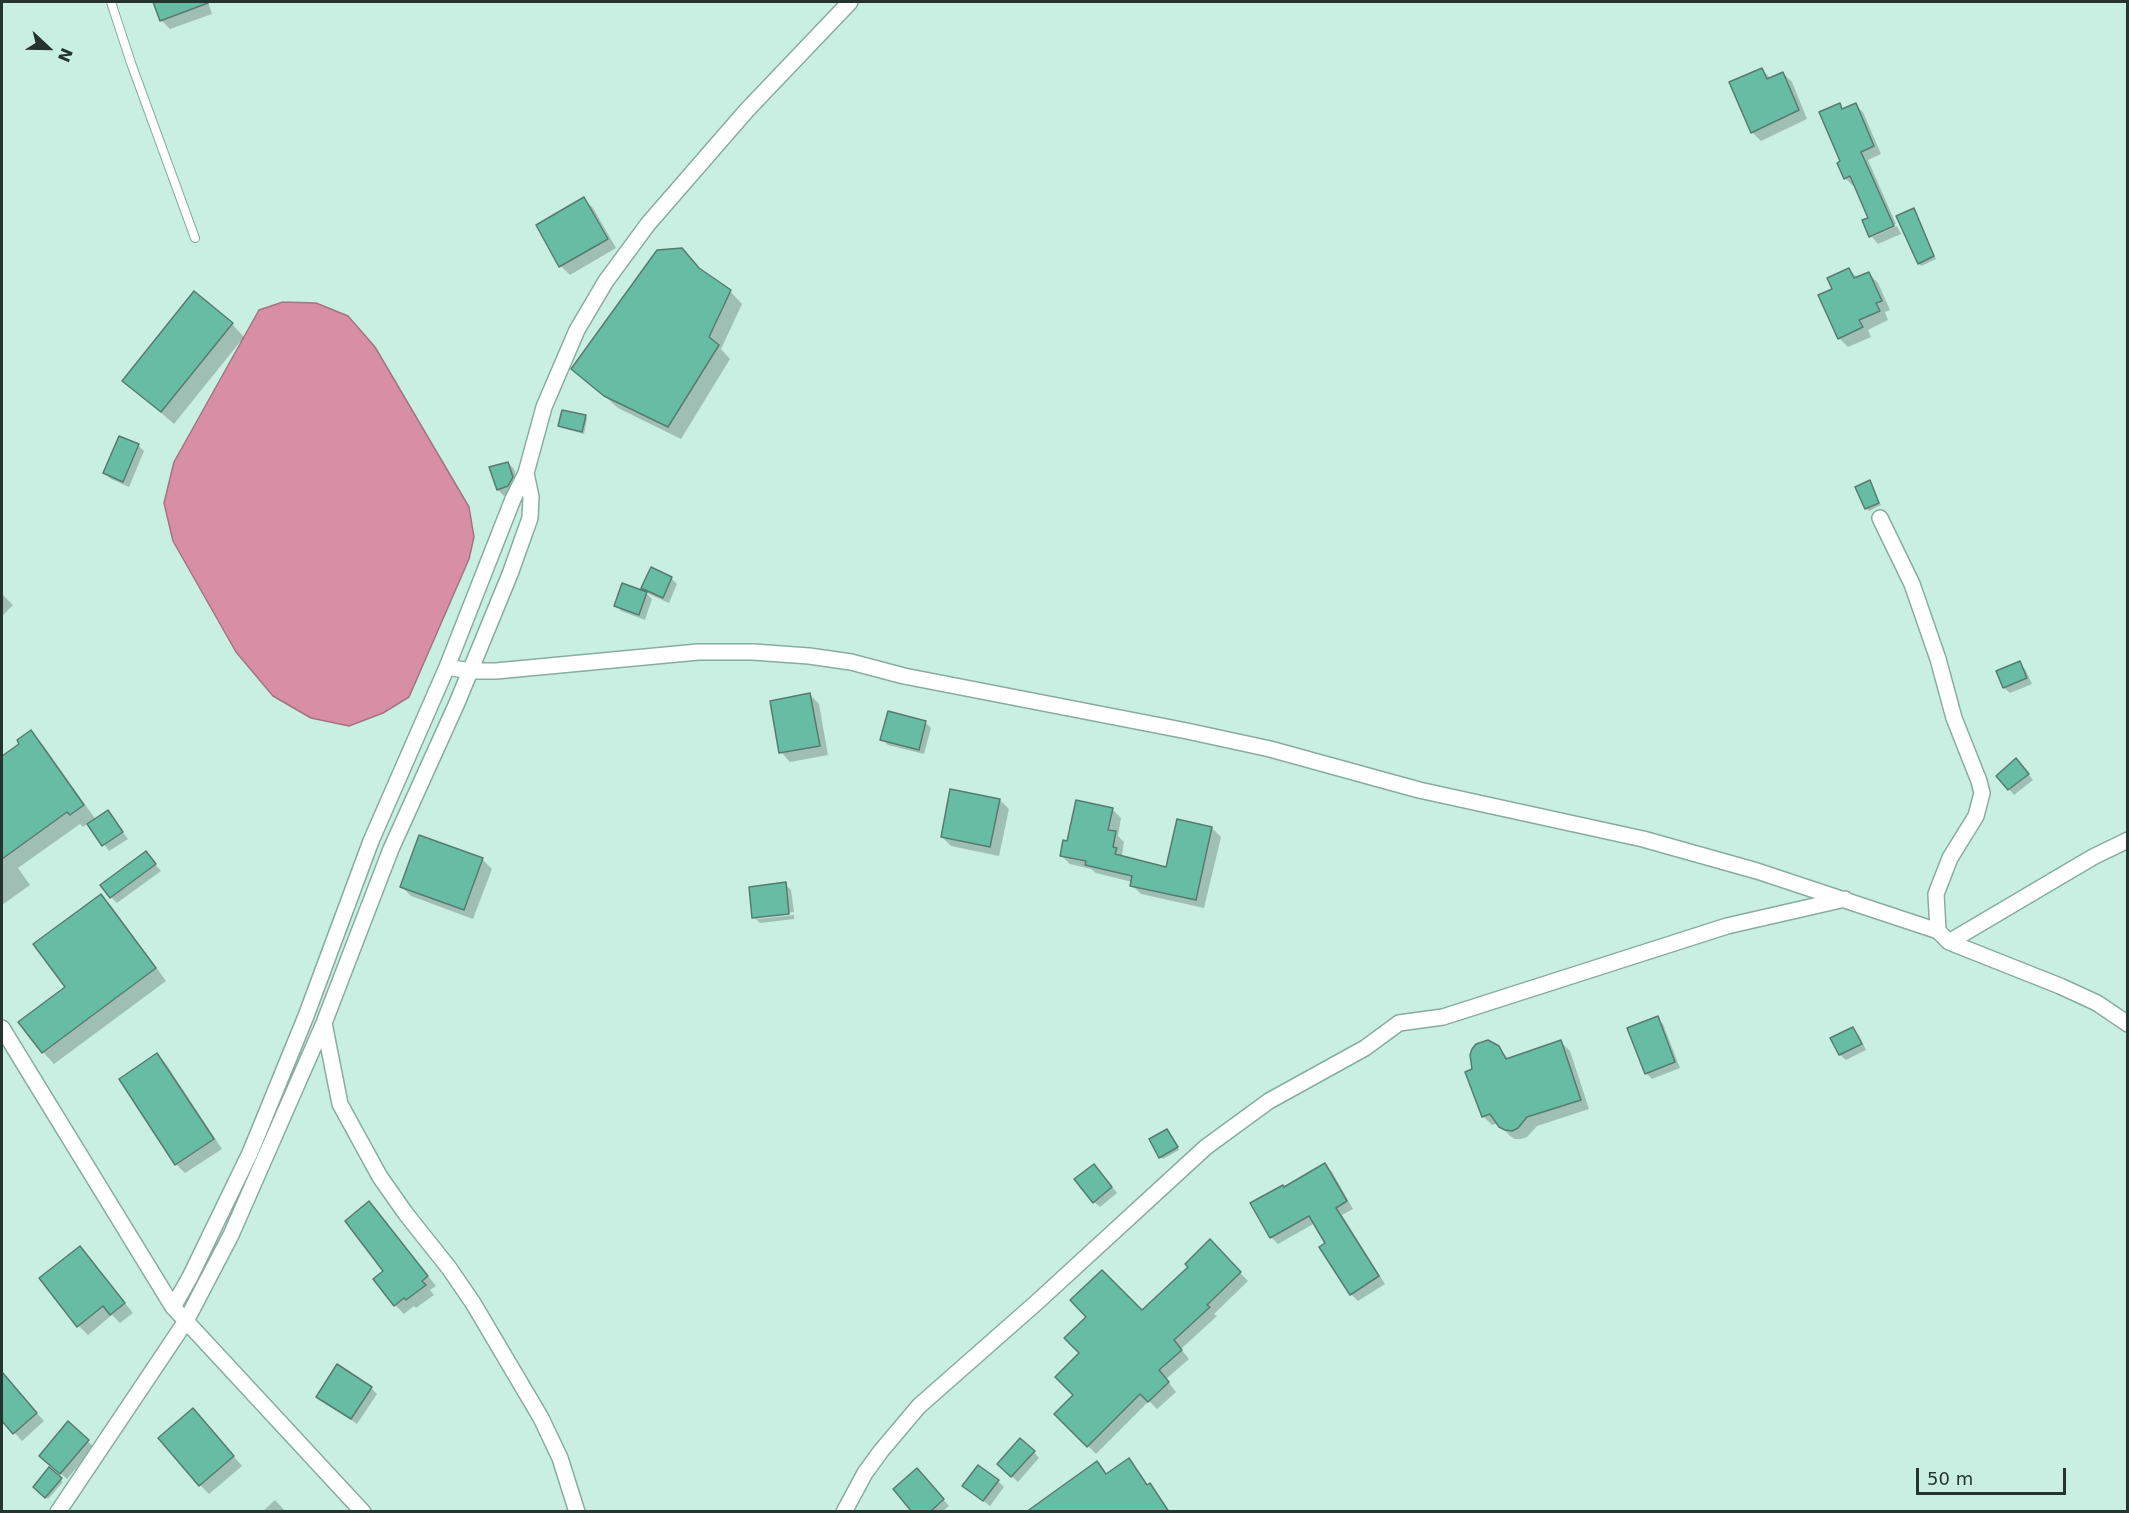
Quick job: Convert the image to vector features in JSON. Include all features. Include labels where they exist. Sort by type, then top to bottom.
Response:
[{"type":"street","points":[[173,1307],[250,1153],[306,1016],[371,841],[447,667],[513,499],[526,473],[544,407],[577,330],[606,281],[648,224],[747,110],[850,2]]},
{"type":"street","points":[[58,1512],[186,1322],[231,1235],[324,1023],[391,849],[470,671],[525,533],[531,507],[526,473]]},
{"type":"street","points":[[1880,518],[1912,584],[1938,659],[1954,718],[1982,793],[1976,816],[1950,858],[1936,894],[1938,931]]},
{"type":"street","points":[[447,667],[470,671],[496,671],[698,652],[753,652],[851,662],[904,676],[1063,705],[1270,749],[1419,790],[1692,851],[1938,931],[1949,942],[2061,986],[2097,1003],[2127,1024]]},
{"type":"street","points":[[1949,942],[2093,857],[2127,840]]},
{"type":"street","points":[[371,841],[391,849]]},
{"type":"street","points":[[844,1512],[865,1473],[920,1406],[1206,1147],[1269,1101],[1365,1048],[1399,1023],[1443,1017],[1717,929],[1845,899]]},
{"type":"street","points":[[324,1023],[340,1104],[380,1177],[473,1303],[541,1418],[560,1458],[577,1512]]},
{"type":"street","points":[[2,1028],[173,1307],[363,1512]]},
{"type":"lane","points":[[111,2],[195,238]]},
{"type":"shaded area","points":[[283,302],[316,303],[348,316],[375,347],[469,507],[474,537],[469,559],[409,697],[383,713],[349,726],[311,718],[273,696],[236,652],[173,541],[164,503],[174,462],[259,310]]},
{"type":"building","points":[[153,2],[207,2],[208,3],[160,21]]},
{"type":"building","points":[[1762,68],[1767,79],[1783,72],[1799,110],[1751,133],[1729,82]]},
{"type":"building","points":[[1840,103],[1842,109],[1856,103],[1874,146],[1861,152],[1894,226],[1869,237],[1862,220],[1868,218],[1850,176],[1844,179],[1837,163],[1840,161],[1819,112]]},
{"type":"building","points":[[584,197],[608,239],[559,267],[536,225]]},
{"type":"building","points":[[1914,208],[1934,256],[1918,264],[1896,216]]},
{"type":"building","points":[[682,248],[699,268],[731,290],[709,337],[719,345],[668,427],[604,396],[571,369],[657,250]]},
{"type":"building","points":[[1849,268],[1854,278],[1869,272],[1882,301],[1876,303],[1880,311],[1859,320],[1863,327],[1838,339],[1818,295],[1832,289],[1827,278]]},
{"type":"building","points":[[194,291],[233,323],[161,412],[122,381]]},
{"type":"building","points":[[562,410],[586,415],[582,432],[558,426]]},
{"type":"building","points":[[119,436],[139,444],[123,482],[103,473]]},
{"type":"building","points":[[508,462],[513,477],[508,486],[497,490],[489,467]]},
{"type":"building","points":[[1870,480],[1879,503],[1865,509],[1855,487]]},
{"type":"building","points":[[651,567],[672,577],[663,598],[641,588]]},
{"type":"building","points":[[622,583],[647,592],[639,615],[614,606]]},
{"type":"building","points":[[2020,661],[2027,678],[2003,688],[1996,671]]},
{"type":"building","points":[[810,693],[820,746],[779,753],[770,701]]},
{"type":"building","points":[[888,711],[926,721],[919,750],[880,740]]},
{"type":"building","points":[[31,730],[84,805],[70,815],[67,812],[2,859],[2,756],[19,744],[17,740]]},
{"type":"building","points":[[2016,758],[2029,774],[2008,790],[1996,776]]},
{"type":"building","points":[[950,789],[1000,799],[990,847],[941,837]]},
{"type":"building","points":[[1076,800],[1113,808],[1108,830],[1116,831],[1113,847],[1117,848],[1115,854],[1166,867],[1177,819],[1212,827],[1196,900],[1130,886],[1132,876],[1085,865],[1086,861],[1060,856],[1063,840],[1067,841]]},
{"type":"building","points":[[108,810],[123,832],[102,846],[87,824]]},
{"type":"building","points":[[419,835],[483,858],[464,910],[400,887]]},
{"type":"building","points":[[146,851],[156,864],[110,898],[100,885]]},
{"type":"building","points":[[786,882],[789,914],[752,918],[749,887]]},
{"type":"building","points":[[101,894],[156,968],[42,1053],[18,1022],[65,987],[33,944]]},
{"type":"building","points":[[1658,1016],[1675,1062],[1645,1074],[1627,1028]]},
{"type":"building","points":[[1853,1027],[1862,1044],[1839,1055],[1830,1038]]},
{"type":"building","points":[[1488,1040],[1499,1046],[1506,1059],[1561,1040],[1581,1100],[1527,1117],[1518,1128],[1512,1131],[1499,1127],[1490,1114],[1482,1117],[1465,1072],[1472,1069],[1470,1055],[1472,1049],[1476,1044]]},
{"type":"building","points":[[157,1053],[214,1139],[175,1165],[119,1079]]},
{"type":"building","points":[[1167,1129],[1178,1147],[1159,1158],[1149,1139]]},
{"type":"building","points":[[1325,1163],[1347,1201],[1336,1208],[1379,1276],[1350,1295],[1319,1247],[1325,1243],[1309,1216],[1270,1238],[1250,1203],[1283,1185],[1284,1187]]},
{"type":"building","points":[[1094,1164],[1112,1187],[1093,1203],[1074,1179]]},
{"type":"building","points":[[369,1201],[428,1276],[422,1281],[426,1285],[394,1306],[373,1279],[383,1271],[345,1221]]},
{"type":"building","points":[[1210,1239],[1241,1272],[1207,1305],[1210,1307],[1174,1340],[1182,1350],[1159,1370],[1169,1382],[1148,1402],[1140,1394],[1087,1447],[1054,1414],[1073,1395],[1055,1377],[1079,1353],[1064,1338],[1086,1317],[1070,1300],[1102,1270],[1142,1310],[1188,1267],[1185,1264]]},
{"type":"building","points":[[80,1246],[125,1303],[110,1315],[103,1306],[77,1327],[39,1278]]},
{"type":"building","points":[[337,1364],[372,1387],[351,1419],[316,1397]]},
{"type":"building","points":[[2,1372],[37,1413],[13,1434],[2,1421]]},
{"type":"building","points":[[193,1408],[234,1456],[199,1486],[158,1438]]},
{"type":"building","points":[[68,1421],[89,1440],[60,1474],[39,1456]]},
{"type":"building","points":[[1020,1438],[1035,1451],[1011,1477],[997,1464]]},
{"type":"building","points":[[1129,1458],[1147,1485],[1150,1483],[1169,1512],[1026,1512],[1097,1461],[1106,1474]]},
{"type":"building","points":[[978,1465],[999,1480],[983,1501],[962,1486]]},
{"type":"building","points":[[49,1467],[62,1478],[45,1498],[33,1487]]},
{"type":"building","points":[[917,1468],[944,1499],[930,1512],[912,1512],[893,1489]]}]
